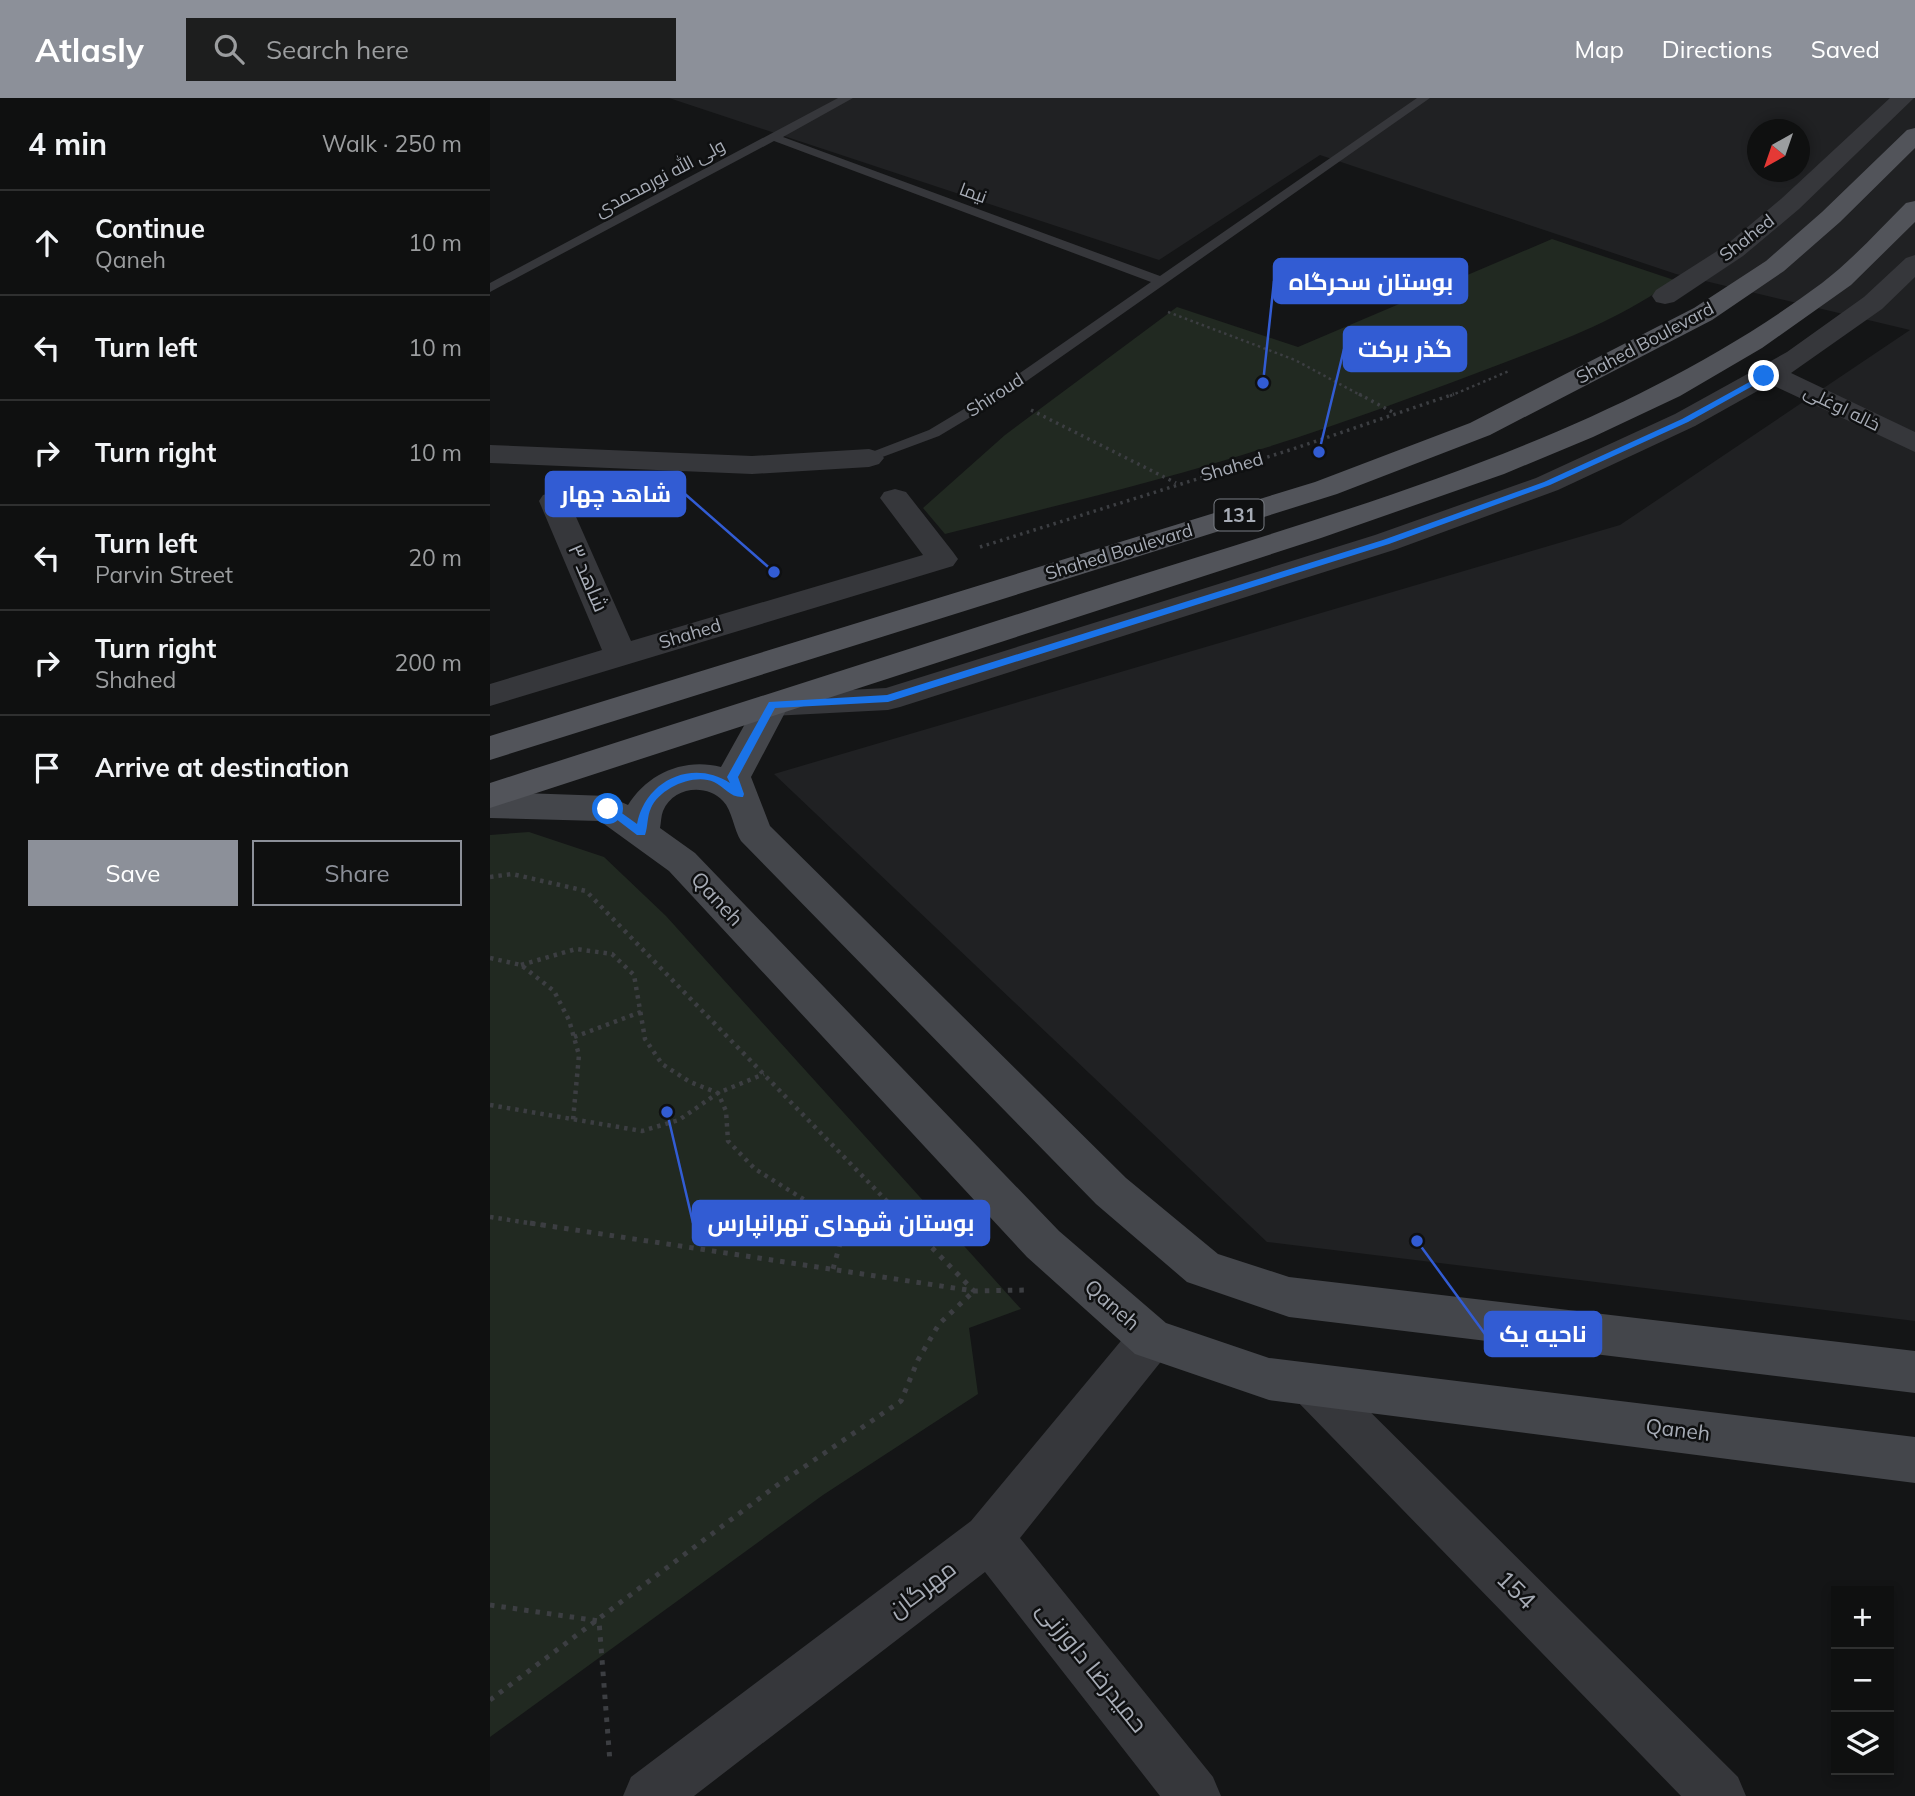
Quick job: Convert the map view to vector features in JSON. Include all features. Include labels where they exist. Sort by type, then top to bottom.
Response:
[{"type":"main road","name":"Shahed Boulevard","points":[[490,748],[1326,488],[1480,429],[1703,314],[1774,266],[1831,217],[1915,135]]},
{"type":"main road","name":"Shahed Boulevard","points":[[490,796],[1345,519],[1515,459],[1649,399],[1758,340],[1832,287],[1915,208]]},
{"type":"main road","points":[[772,705],[733,777],[754,832],[1111,1191],[1203,1268],[1289,1297],[1915,1372]]},
{"type":"main road","points":[[641,832],[646,806],[662,788],[688,776],[713,777],[739,794]]},
{"type":"main road","name":"Qaneh","points":[[490,805],[608,809],[682,862],[1043,1244],[1151,1339],[1269,1379],[1915,1460]]},
{"type":"street","name":"Shahed","points":[[1665,296],[1734,251],[1790,204],[1903,98]]},
{"type":"street","points":[[772,705],[888,699],[1386,542],[1547,484],[1685,420],[1797,358],[1872,303],[1915,263]]},
{"type":"street","name":"خاله اوغلی","points":[[1769,373],[1915,443]]},
{"type":"street","name":"Shiroud","points":[[490,454],[752,464],[869,458]]},
{"type":"street","points":[[895,498],[942,559]]},
{"type":"street","name":"شاهد ۳","points":[[554,501],[621,655]]},
{"type":"street","name":"Shahed","points":[[490,695],[942,559]]},
{"type":"street","name":"مهرگان","points":[[630,1783],[989,1538],[1151,1339]]},
{"type":"street","name":"154","points":[[1312,1385],[1719,1796]]},
{"type":"street","name":"حمیدرضا داورزنی","points":[[989,1538],[1194,1796]]},
{"type":"lane","name":"ولی الله نورمحمدی","points":[[490,288],[847,98]]},
{"type":"lane","name":"Shiroud","points":[[869,458],[934,433],[999,394],[1424,98]]},
{"type":"lane","name":"نیما","points":[[773,138],[1161,281]]},
{"type":"path","points":[[1135,299],[1295,359],[1398,414]]},
{"type":"path","name":"Shahed","points":[[942,559],[1438,401],[1513,369]]},
{"type":"path","points":[[999,394],[1177,483]]},
{"type":"path","points":[[490,877],[512,873],[586,891],[974,1292]]},
{"type":"path","points":[[520,965],[576,949],[612,954],[634,975],[645,1039],[662,1064],[690,1082],[718,1093],[726,1111],[728,1141],[755,1169],[824,1212],[843,1233],[833,1269]]},
{"type":"path","points":[[490,958],[520,965],[554,991],[569,1020],[579,1055],[573,1120]]},
{"type":"path","points":[[574,1037],[641,1012]]},
{"type":"path","points":[[490,1105],[642,1131],[679,1120],[718,1093],[764,1074]]},
{"type":"path","points":[[490,1217],[974,1292]]},
{"type":"path","points":[[490,1700],[776,1486],[901,1401],[918,1360],[939,1324],[974,1292]]},
{"type":"path","points":[[490,1605],[598,1621]]},
{"type":"path","points":[[598,1621],[630,1783]]},
{"type":"shaded area","points":[[669,98],[1915,98],[1915,1321],[1267,1242],[774,774],[1620,525],[1910,330],[1676,274],[1320,155],[1159,260]]},
{"type":"shaded area","points":[[1552,239],[1674,280],[1606,321],[1557,342],[1375,410],[1228,459],[945,534],[923,508],[1005,435],[1177,307],[1298,347]]},
{"type":"shaded area","points":[[529,832],[604,857],[666,916],[1021,1309],[969,1328],[978,1394],[823,1495],[490,1737],[490,835]]},
{"type":"place","name":"بوستان سحرگاه","points":[[1263,383]]},
{"type":"place","name":"گذر برکت","points":[[1319,452]]},
{"type":"place","name":"شاهد چهار","points":[[774,572]]},
{"type":"place","name":"بوستان شهدای تهرانپارس","points":[[667,1112]]},
{"type":"place","name":"ناحیه یک","points":[[1417,1241]]},
{"type":"route","points":[[608,809],[641,832],[646,806],[662,788],[688,776],[713,777],[739,794],[733,777],[772,705],[888,699],[1386,542],[1547,484],[1685,420],[1764,376]]}]
